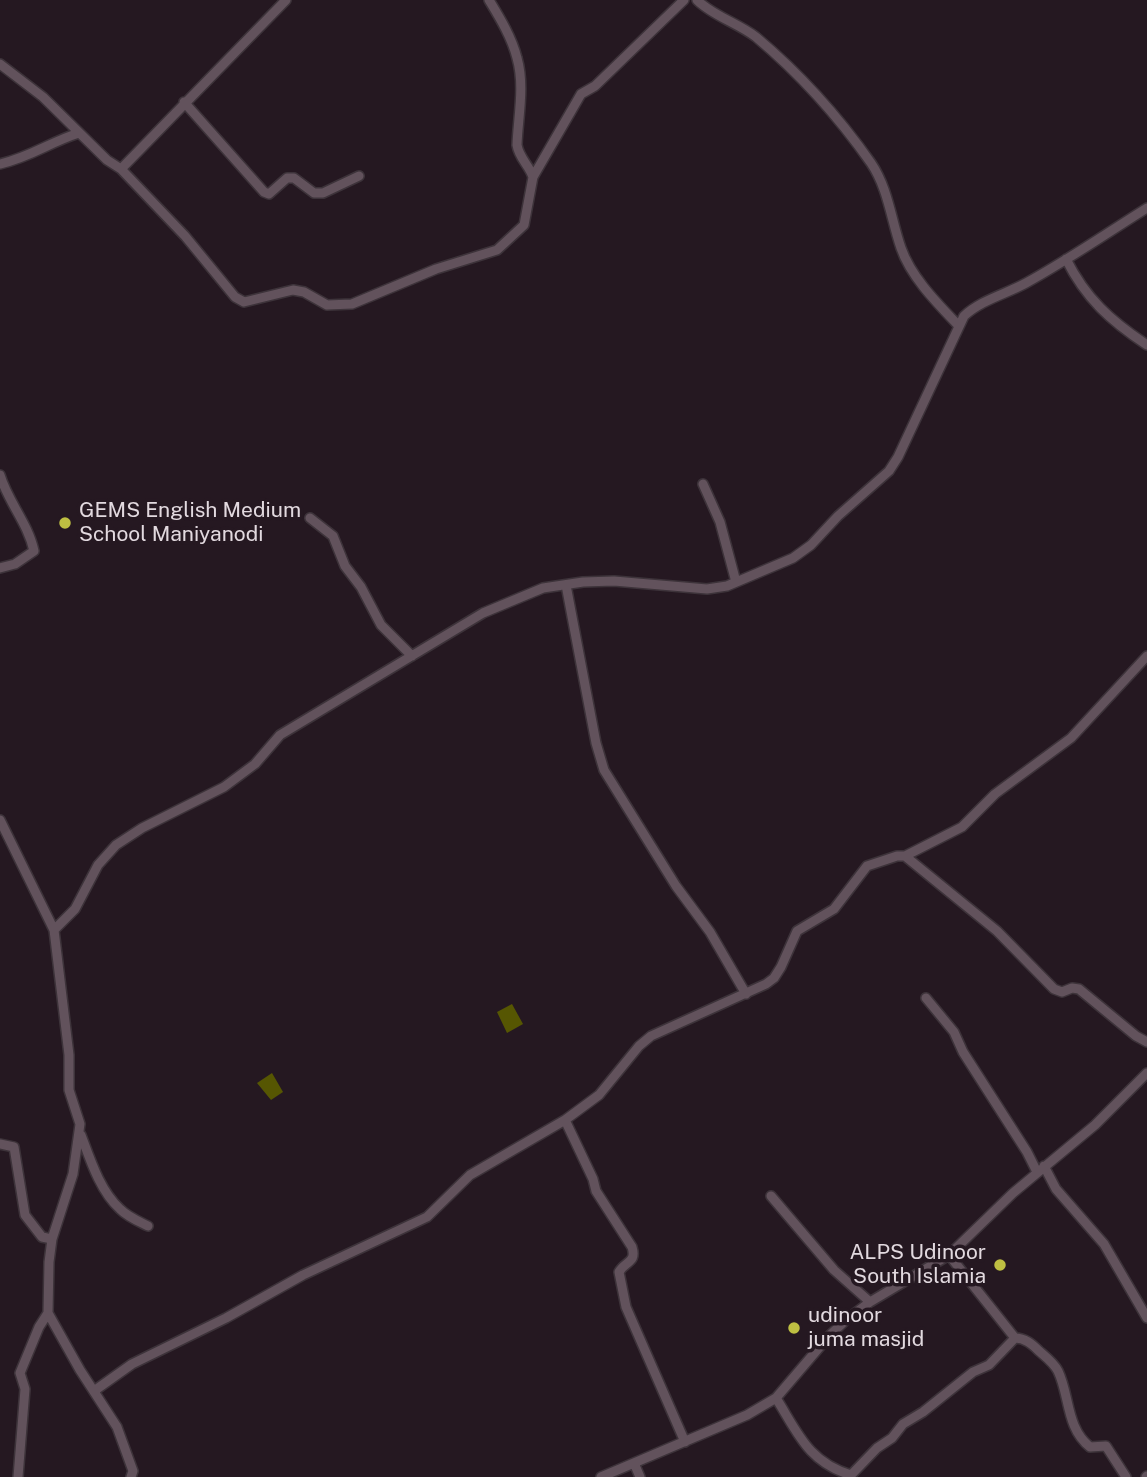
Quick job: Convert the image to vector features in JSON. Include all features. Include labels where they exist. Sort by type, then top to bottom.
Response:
[{"type":"street","points":[[121,169],[286,0]]},
{"type":"street","points":[[489,0],[518,59],[520,90],[517,145],[518,152],[533,177]]},
{"type":"street","points":[[0,64],[43,97],[107,160],[121,169],[185,236],[235,297],[244,302],[293,290],[304,292],[327,305],[352,304],[436,269],[497,250],[524,225],[533,177],[581,93],[595,86],[684,0]]},
{"type":"street","points":[[697,0],[754,35],[842,122],[884,186],[902,251],[915,274],[958,325]]},
{"type":"street","points":[[184,102],[264,192],[269,194],[287,178],[293,178],[314,193],[323,193],[359,176]]},
{"type":"street","points":[[0,164],[23,159],[79,132]]},
{"type":"street","points":[[54,930],[75,909],[98,865],[116,845],[142,828],[224,787],[255,764],[280,735],[483,613],[543,589],[566,585],[614,580],[707,589],[736,582],[793,558],[811,545],[838,516],[889,471],[898,457],[958,325],[971,309],[1024,284],[1147,208]]},
{"type":"street","points":[[1066,259],[1090,300],[1147,345]]},
{"type":"street","points":[[0,475],[3,487],[30,533],[34,551],[15,564],[0,568]]},
{"type":"street","points":[[703,484],[720,522],[736,582]]},
{"type":"street","points":[[310,519],[333,536],[345,566],[361,587],[381,625],[412,656]]},
{"type":"street","points":[[566,585],[596,743],[604,771],[676,886],[710,932],[746,994]]},
{"type":"street","points":[[94,1391],[132,1364],[226,1318],[303,1275],[427,1217],[470,1175],[565,1120],[599,1095],[639,1046],[651,1036],[758,989],[774,978],[797,931],[834,909],[867,866],[905,856],[962,827],[995,794],[1071,738],[1147,656]]},
{"type":"street","points":[[0,820],[54,930],[69,1055],[69,1090],[79,1114],[80,1133],[73,1174],[52,1239],[48,1313],[79,1370],[117,1427],[134,1471],[131,1477]]},
{"type":"street","points":[[905,856],[996,930],[1054,989],[1062,992],[1072,988],[1079,989],[1147,1042]]},
{"type":"street","points":[[926,998],[954,1032],[963,1052],[1027,1152],[1104,1244],[1147,1318]]},
{"type":"street","points":[[601,1477],[757,1410],[776,1398],[846,1320],[870,1302],[949,1255],[980,1222],[1095,1125],[1147,1073]]},
{"type":"street","points":[[565,1120],[596,1191],[632,1247],[634,1254],[631,1263],[622,1267],[619,1272],[626,1307],[685,1442]]},
{"type":"street","points":[[80,1133],[110,1198],[130,1217],[148,1226]]},
{"type":"street","points":[[0,1144],[14,1147],[26,1215],[42,1237],[52,1239]]},
{"type":"street","points":[[771,1196],[834,1270],[870,1302]]},
{"type":"street","points":[[949,1255],[1015,1338]]},
{"type":"street","points":[[18,1477],[25,1389],[20,1373],[39,1326],[48,1313]]},
{"type":"street","points":[[776,1398],[793,1430],[819,1459],[833,1470],[851,1475],[877,1448],[892,1438],[902,1424],[923,1412],[972,1372],[989,1365],[1015,1338],[1022,1338],[1051,1361],[1058,1372],[1070,1418],[1084,1442],[1090,1447],[1106,1446],[1126,1477]]},
{"type":"street","points":[[634,1463],[640,1477]]},
{"type":"shaded area","points":[[512,1004],[523,1024],[507,1033],[497,1012]]},
{"type":"shaded area","points":[[272,1073],[283,1092],[271,1100],[257,1083]]},
{"type":"place","name":"GEMS English Medium School Maniyanodi","points":[[65,523]]},
{"type":"place","name":"ALPS Udinoor South Islamia","points":[[1000,1265]]},
{"type":"place","name":"udinoor juma masjid","points":[[794,1328]]}]
